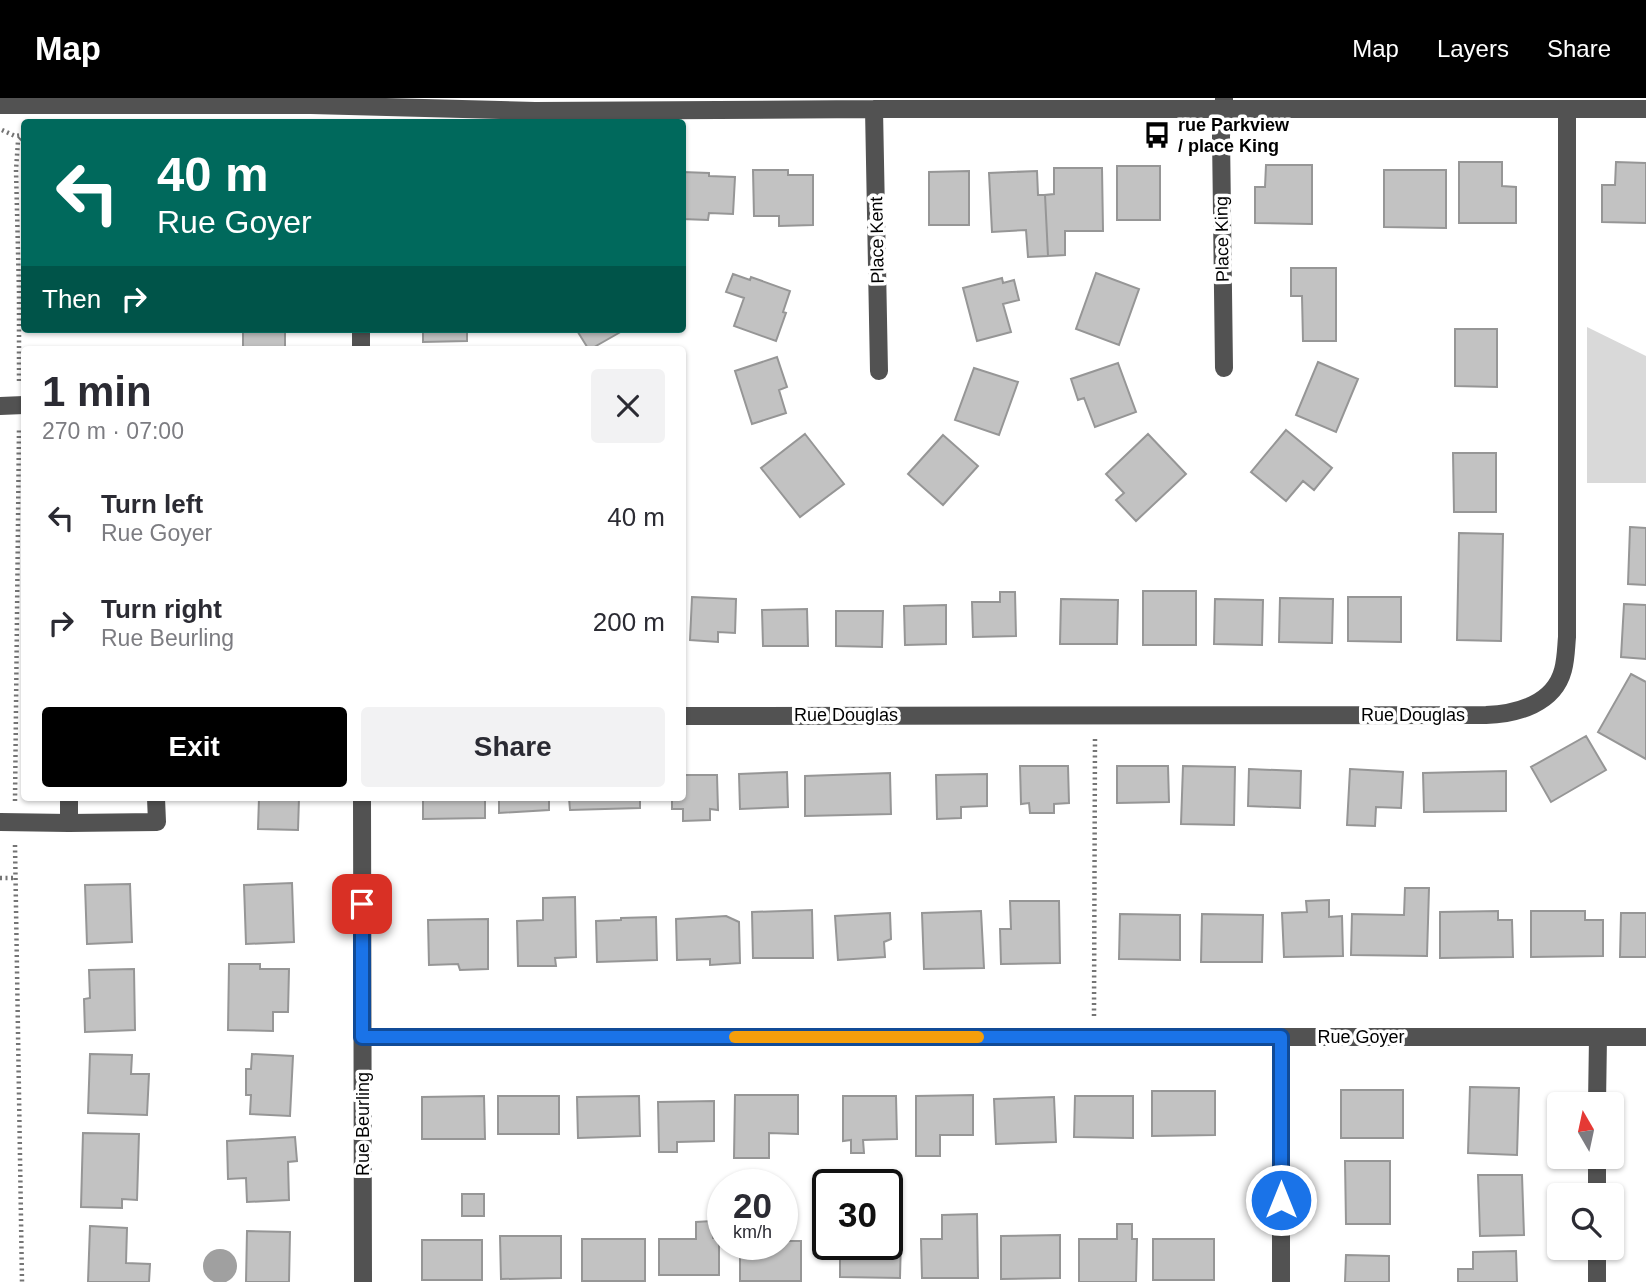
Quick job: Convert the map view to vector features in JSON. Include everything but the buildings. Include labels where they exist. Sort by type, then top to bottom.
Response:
[{"type":"street","points":[[0,105],[141,102],[535,111],[874,109],[1010,104],[1646,109]]},
{"type":"street","name":"Place King","points":[[1224,104],[1221,136],[1224,368]]},
{"type":"street","name":"Rue Douglas","points":[[686,716],[1486,715],[1519,711],[1548,695],[1563,672],[1567,637],[1567,108]]},
{"type":"street","name":"Place Kent","points":[[874,109],[879,371]]},
{"type":"street","points":[[0,406],[21,405]]},
{"type":"street","points":[[69,801],[69,822]]},
{"type":"street","points":[[0,822],[156,822],[156,801]]},
{"type":"street","name":"Rue Beurling","points":[[362,801],[363,1282]]},
{"type":"street","name":"Rue Goyer","points":[[362,1037],[1646,1037]]},
{"type":"street","points":[[1281,1037],[1281,1282]]},
{"type":"street","points":[[1597,1092],[1598,1037]]},
{"type":"street","points":[[1597,1260],[1597,1282]]},
{"type":"path","points":[[0,129],[15,136],[21,135]]},
{"type":"path","points":[[15,804],[21,405],[16,170],[18,141],[21,138]]},
{"type":"path","points":[[1094,737],[1094,1017]]},
{"type":"path","points":[[15,840],[22,1282]]},
{"type":"path","points":[[0,878],[15,878]]},
{"type":"shaded area","points":[[1587,327],[1646,356],[1646,483],[1587,483]]},
{"type":"shaded area","points":[[220,1249],[232,1254],[237,1266],[232,1278],[220,1283],[208,1278],[203,1266],[208,1254]]},
{"type":"slow traffic","points":[[735,1037],[978,1037]]},
{"type":"place","name":"rue Parkview / place King","points":[[1157,135]]},
{"type":"route","points":[[362,904],[362,1037],[1281,1037],[1281,1200]]}]
